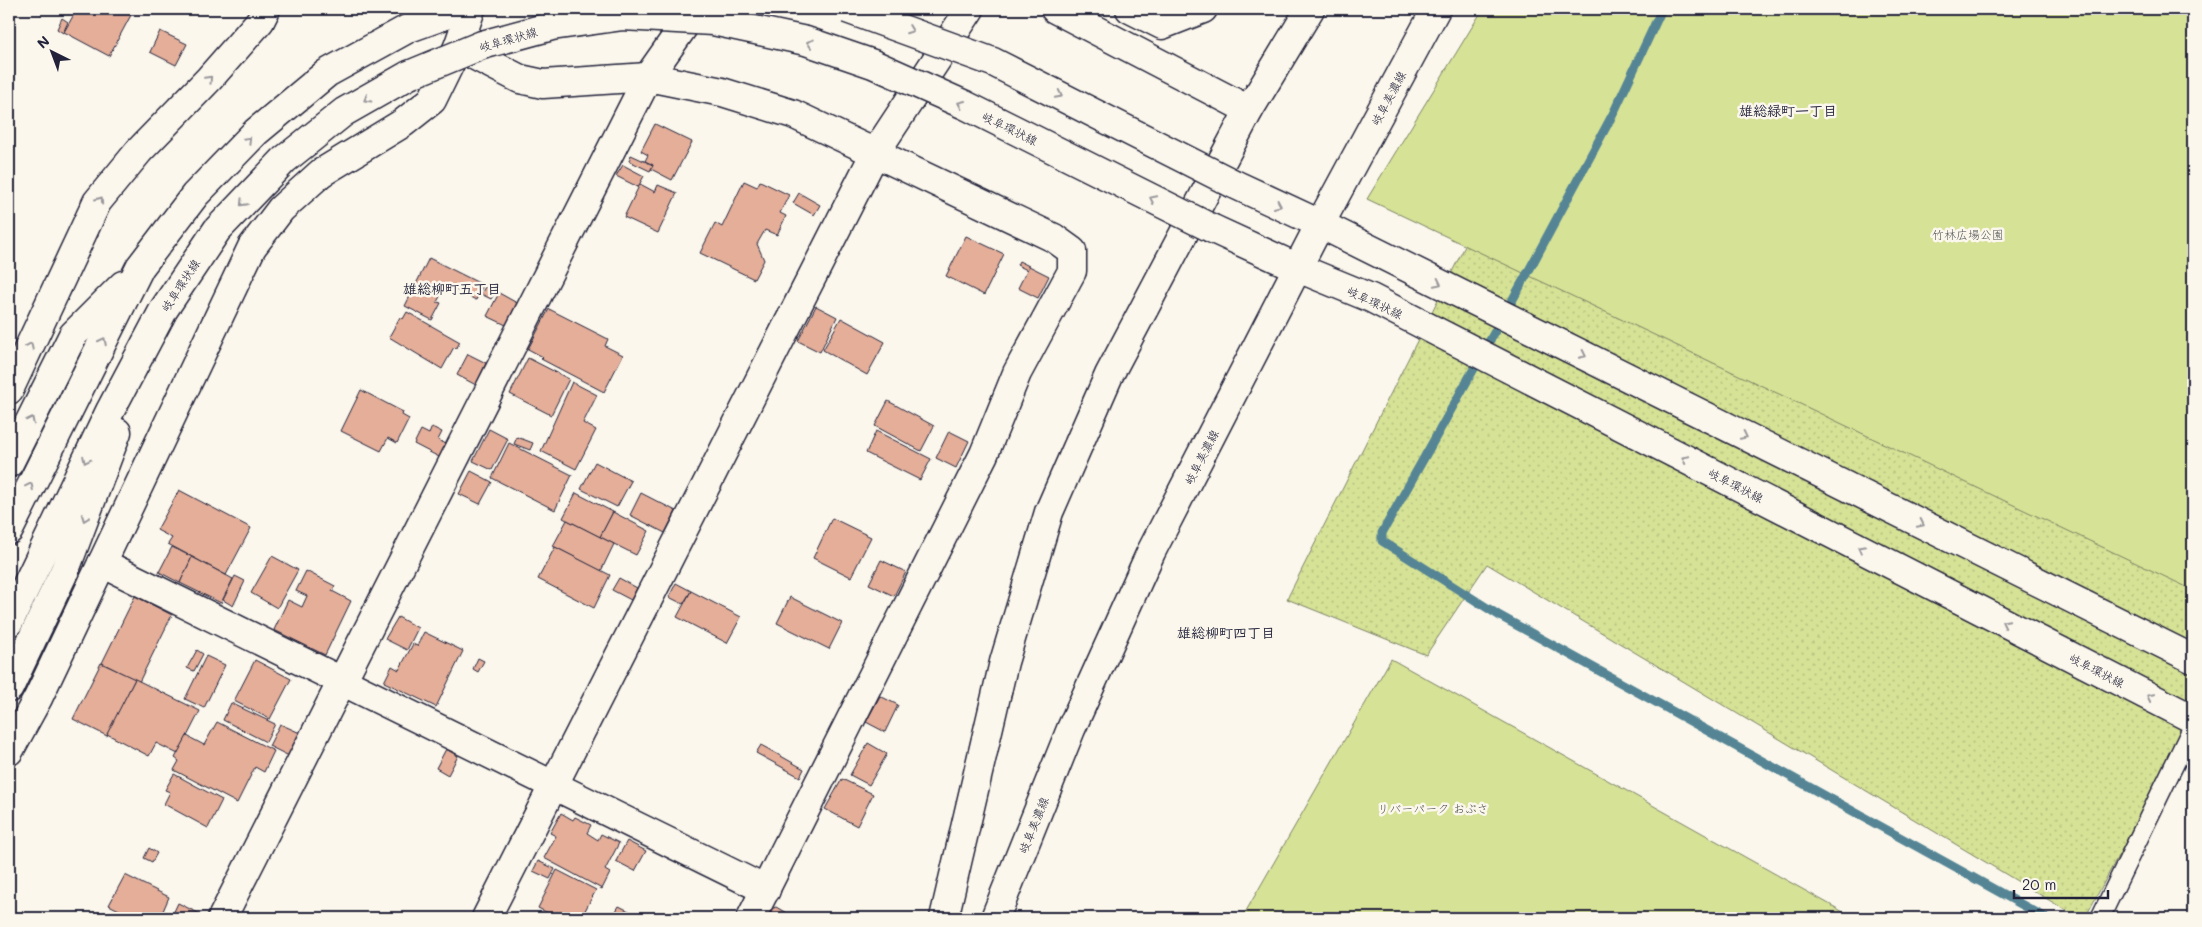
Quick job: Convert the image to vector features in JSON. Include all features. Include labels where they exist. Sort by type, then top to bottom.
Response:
[{"type":"street","points":[[9,390],[97,202],[139,150],[210,79],[260,21],[266,9]]},
{"type":"street","points":[[9,463],[73,335],[140,267],[195,195],[256,132],[328,73],[410,28],[462,9]]},
{"type":"street","points":[[9,751],[38,698],[252,247],[281,209],[321,173],[404,123],[432,100],[458,47],[471,9]]},
{"type":"street","points":[[222,918],[648,77],[696,9]]},
{"type":"street","points":[[847,9],[993,62],[1234,184],[1320,224],[2193,659]]},
{"type":"street","points":[[486,918],[875,153],[970,9]]},
{"type":"street","points":[[1055,9],[1249,110]]},
{"type":"street","points":[[1130,9],[1162,25],[1203,9]]},
{"type":"street","points":[[944,918],[1004,662],[1049,512],[1109,374],[1249,110],[1310,9]]},
{"type":"street","name":"岐阜美濃線","points":[[995,918],[1072,729],[1152,552],[1320,224],[1436,9]]},
{"type":"street","name":"岐阜環状線","points":[[9,622],[110,410],[164,309],[217,230],[284,160],[344,112],[409,75],[482,45],[552,26],[623,16],[713,21],[806,41],[873,64],[966,106],[1213,229],[1298,268],[1372,298],[2193,719]]},
{"type":"street","points":[[458,47],[520,79],[542,84],[648,77],[722,92],[793,114],[1054,238],[1072,251],[1072,272],[1017,373],[984,454],[751,918]]},
{"type":"street","points":[[9,530],[140,267]]},
{"type":"street","points":[[9,688],[65,570],[164,309]]},
{"type":"street","points":[[102,563],[766,890]]},
{"type":"lane","points":[[2100,918],[2193,726]]},
{"type":"green space","name":"竹林広場公園","points":[[1483,9],[2193,9],[2193,590],[1367,199]]},
{"type":"green space","points":[[2193,9],[2193,716],[2085,918],[2079,918],[1487,564],[1426,655],[1287,599],[1518,141]]},
{"type":"green space","name":"リバーパーク おぶさ","points":[[1391,659],[1854,918],[1242,918]]},
{"type":"building","points":[[77,9],[119,9],[131,15],[109,56],[64,32]]},
{"type":"building","points":[[62,18],[68,22],[63,33],[57,29]]},
{"type":"building","points":[[160,31],[187,44],[176,65],[150,52]]},
{"type":"building","points":[[655,124],[692,142],[672,180],[651,169],[653,165],[645,161],[648,155],[641,151]]},
{"type":"building","points":[[631,155],[653,165],[650,171],[629,161]]},
{"type":"building","points":[[623,165],[644,176],[638,187],[616,176]]},
{"type":"building","points":[[744,181],[757,187],[760,181],[789,195],[780,213],[786,216],[777,235],[765,230],[757,244],[764,260],[754,279],[700,253],[715,223],[722,227]]},
{"type":"building","points":[[640,184],[655,192],[658,185],[677,193],[658,233],[624,217]]},
{"type":"building","points":[[799,193],[820,205],[814,215],[793,203]]},
{"type":"building","points":[[966,236],[1004,254],[984,295],[946,276]]},
{"type":"building","points":[[429,258],[483,285],[476,300],[446,285],[437,302],[441,303],[432,320],[405,306]]},
{"type":"building","points":[[1019,261],[1029,266],[1027,270],[1017,265]]},
{"type":"building","points":[[1029,266],[1049,276],[1038,298],[1018,288]]},
{"type":"building","points":[[485,287],[495,292],[491,299],[481,294]]},
{"type":"building","points":[[499,293],[517,303],[506,325],[487,316]]},
{"type":"building","points":[[816,306],[837,317],[820,352],[798,341]]},
{"type":"building","points":[[549,309],[608,339],[605,346],[623,355],[604,392],[541,359],[543,357],[528,349]]},
{"type":"building","points":[[407,312],[460,342],[456,349],[454,347],[442,369],[389,337],[400,317],[403,319]]},
{"type":"building","points":[[841,318],[885,342],[867,375],[823,350]]},
{"type":"building","points":[[468,354],[486,363],[476,385],[457,375]]},
{"type":"building","points":[[528,358],[569,379],[551,415],[510,394]]},
{"type":"building","points":[[572,382],[597,395],[583,423],[596,430],[576,469],[541,451]]},
{"type":"building","points":[[361,390],[403,412],[402,415],[409,419],[397,443],[388,438],[381,451],[341,431]]},
{"type":"building","points":[[888,401],[934,426],[921,451],[875,426]]},
{"type":"building","points":[[432,427],[442,432],[438,440],[448,445],[441,458],[414,444],[421,430],[429,434]]},
{"type":"building","points":[[489,429],[508,439],[492,470],[473,461]]},
{"type":"building","points":[[876,431],[931,459],[920,480],[866,453]]},
{"type":"building","points":[[949,431],[969,441],[956,468],[936,458]]},
{"type":"building","points":[[517,437],[533,443],[530,450],[514,444]]},
{"type":"building","points":[[509,443],[572,475],[555,510],[492,478]]},
{"type":"building","points":[[595,462],[631,481],[617,507],[581,489]]},
{"type":"building","points":[[471,471],[492,482],[480,504],[459,494]]},
{"type":"building","points":[[179,490],[251,528],[226,575],[168,544],[172,538],[157,530]]},
{"type":"building","points":[[576,493],[613,512],[600,537],[563,518]]},
{"type":"building","points":[[641,493],[676,511],[665,533],[630,515]]},
{"type":"building","points":[[613,512],[649,531],[636,555],[600,537]]},
{"type":"building","points":[[832,518],[871,537],[851,577],[813,558]]},
{"type":"building","points":[[567,520],[614,544],[601,571],[553,546]]},
{"type":"building","points":[[172,547],[192,557],[180,583],[159,572]]},
{"type":"building","points":[[555,547],[610,575],[594,608],[538,579]]},
{"type":"building","points":[[272,556],[298,570],[277,608],[251,593]]},
{"type":"building","points":[[192,557],[233,579],[221,603],[180,583]]},
{"type":"building","points":[[881,560],[906,572],[894,596],[869,584]]},
{"type":"building","points":[[306,571],[335,586],[332,591],[351,601],[325,655],[274,630],[288,600],[302,607],[307,596],[296,591]]},
{"type":"building","points":[[235,576],[245,581],[233,606],[223,600]]},
{"type":"building","points":[[619,578],[637,588],[631,600],[612,590]]},
{"type":"building","points":[[676,583],[691,591],[683,604],[669,597]]},
{"type":"building","points":[[691,591],[741,617],[727,643],[677,617]]},
{"type":"building","points":[[135,596],[172,615],[139,682],[102,663]]},
{"type":"building","points":[[790,597],[842,623],[829,649],[777,623]]},
{"type":"building","points":[[398,617],[418,628],[407,650],[385,639]]},
{"type":"building","points":[[424,632],[463,651],[436,707],[384,682],[392,666],[399,670],[413,644],[417,646]]},
{"type":"building","points":[[197,650],[203,654],[194,671],[187,668]]},
{"type":"building","points":[[206,656],[225,665],[204,708],[185,699]]},
{"type":"building","points":[[478,658],[484,661],[478,672],[473,669]]},
{"type":"building","points":[[255,660],[291,679],[270,719],[234,701]]},
{"type":"building","points":[[101,663],[135,679],[107,736],[73,719]]},
{"type":"building","points":[[135,679],[200,711],[178,754],[156,743],[149,756],[107,734]]},
{"type":"building","points":[[880,696],[898,705],[885,732],[866,722]]},
{"type":"building","points":[[231,703],[275,724],[266,742],[223,720]]},
{"type":"building","points":[[217,722],[274,751],[264,772],[255,767],[237,803],[174,770],[179,761],[175,758],[187,736],[204,745]]},
{"type":"building","points":[[280,724],[300,733],[289,756],[269,746]]},
{"type":"building","points":[[868,743],[887,754],[869,785],[850,775]]},
{"type":"building","points":[[761,745],[804,769],[800,777],[756,753]]},
{"type":"building","points":[[446,749],[458,756],[448,775],[436,768]]},
{"type":"building","points":[[174,774],[222,800],[208,828],[164,804],[170,792],[165,790]]},
{"type":"building","points":[[842,779],[873,794],[857,826],[825,809]]},
{"type":"building","points":[[561,813],[573,820],[575,817],[591,825],[587,833],[598,840],[601,834],[619,843],[605,870],[610,873],[602,889],[544,858],[556,836],[550,833]]},
{"type":"building","points":[[627,841],[646,851],[635,871],[616,861]]},
{"type":"building","points":[[149,848],[157,853],[152,862],[144,858]]},
{"type":"building","points":[[538,861],[555,869],[550,879],[533,871]]},
{"type":"building","points":[[557,870],[596,890],[581,918],[558,918],[538,908]]},
{"type":"building","points":[[125,875],[169,897],[160,918],[135,918],[109,905]]},
{"type":"building","points":[[178,903],[202,915],[200,918],[171,918]]},
{"type":"building","points":[[619,906],[643,918],[612,918]]},
{"type":"building","points":[[776,907],[795,918],[762,918],[766,911]]},
{"type":"waterway","points":[[1662,9],[1613,114],[1527,274],[1382,533],[1382,541],[1500,616],[2046,918]]},
{"type":"district","name":"雄総緑町一丁目","points":[[1788,110]]},
{"type":"district","name":"雄総柳町五丁目","points":[[452,288]]},
{"type":"district","name":"雄総柳町四丁目","points":[[1226,632]]}]
